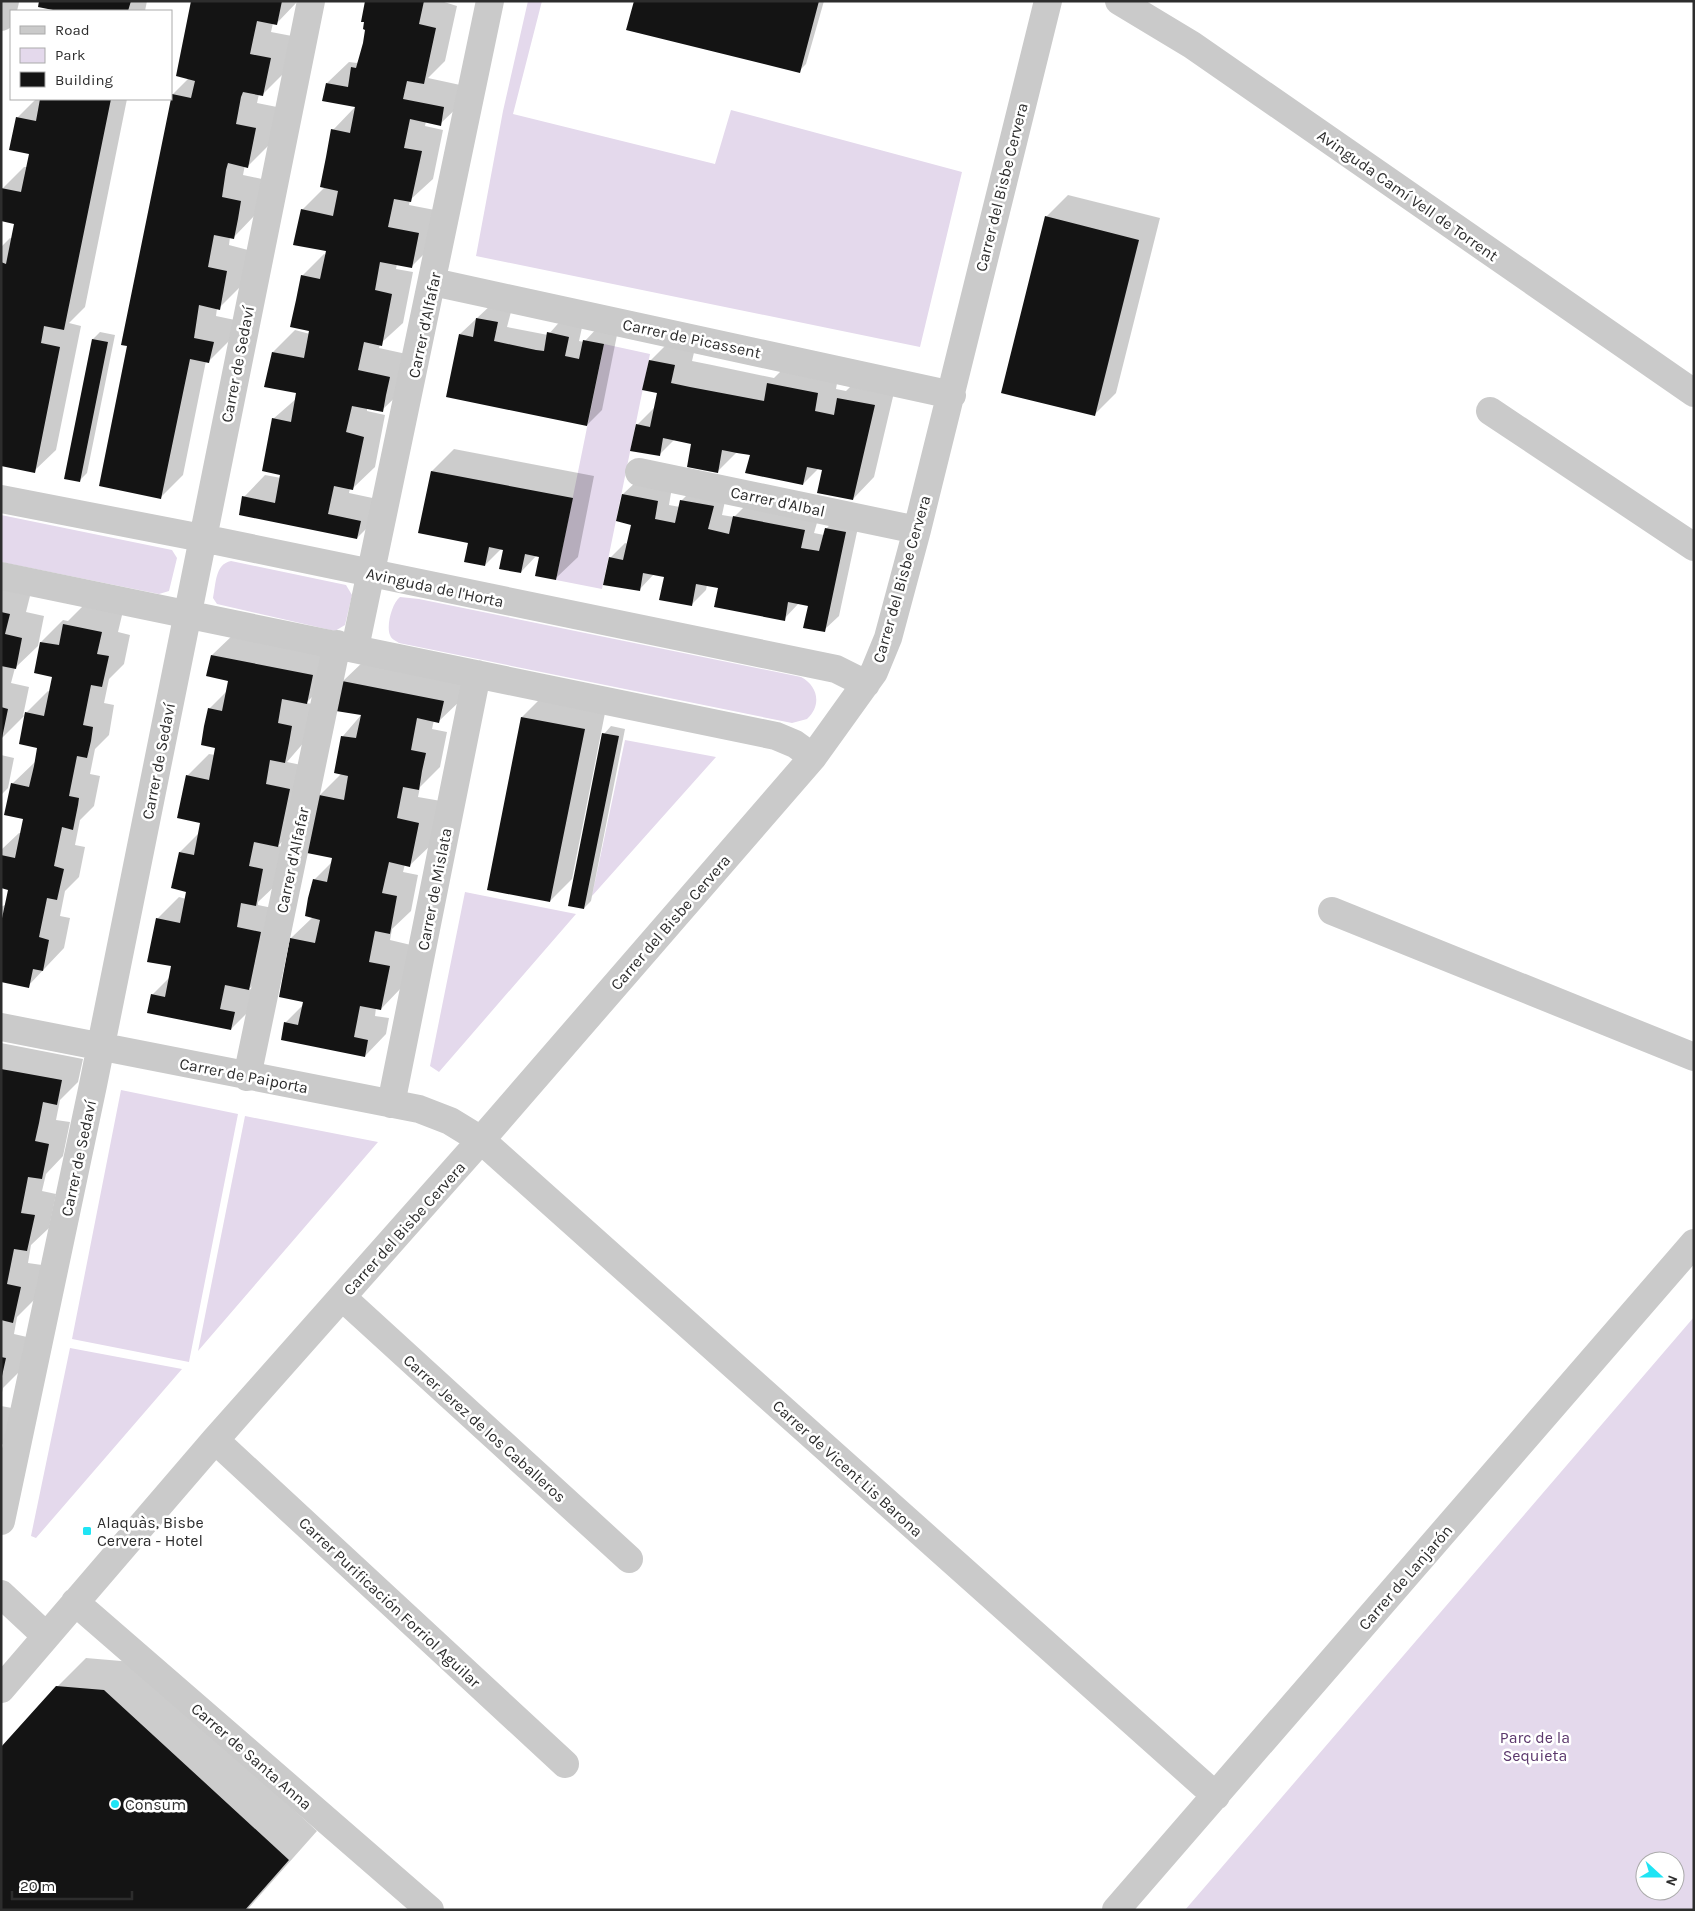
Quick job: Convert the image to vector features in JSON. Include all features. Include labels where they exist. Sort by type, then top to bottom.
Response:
[{"type":"street","points":[[1,17],[5,1]]},
{"type":"street","name":"Carrer de Sedaví","points":[[1,1521],[101,1047],[311,1]]},
{"type":"street","name":"Carrer d'Alfafar","points":[[248,1077],[346,646],[371,574],[490,1]]},
{"type":"street","name":"Carrer del Bisbe Cervera","points":[[1,1689],[215,1440],[481,1140],[814,757],[874,672],[888,638],[917,530],[952,395],[1048,1]]},
{"type":"street","name":"Avinguda Camí Vell de Torrent","points":[[1119,1],[1192,45],[1694,393]]},
{"type":"street","name":"Carrer de Picassent","points":[[433,282],[952,395]]},
{"type":"street","points":[[1490,411],[1694,547]]},
{"type":"street","name":"Carrer d'Albal","points":[[639,472],[917,530]]},
{"type":"street","name":"Avinguda de l'Horta","points":[[1,500],[202,538],[836,669],[866,684]]},
{"type":"street","points":[[1,576],[188,613],[776,736],[795,744],[814,757]]},
{"type":"street","name":"Carrer de Mislata","points":[[391,1104],[477,674]]},
{"type":"street","points":[[1332,911],[1694,1058]]},
{"type":"street","name":"Carrer de Paiporta","points":[[1,1027],[424,1111],[450,1121],[481,1140]]},
{"type":"street","name":"Carrer de Vicent Lis Barona","points":[[481,1140],[1216,1796]]},
{"type":"street","name":"Carrer de Lanjarón","points":[[1116,1910],[1694,1244]]},
{"type":"street","name":"Carrer Jerez de los Caballeros","points":[[342,1297],[629,1558]]},
{"type":"street","name":"Carrer Purificación Forriol Aguilar","points":[[215,1440],[565,1764]]},
{"type":"street","points":[[1,1594],[46,1636]]},
{"type":"street","name":"Carrer de Santa Anna","points":[[75,1602],[430,1910]]},
{"type":"green space","points":[[528,1],[542,1],[513,114],[715,164],[731,110],[962,172],[920,347],[476,256],[503,111]]},
{"type":"green space","points":[[604,344],[650,354],[602,589],[556,580]]},
{"type":"green space","points":[[1,515],[172,550],[177,558],[169,591],[159,594],[1,562]]},
{"type":"green space","points":[[231,561],[346,585],[352,595],[345,625],[335,631],[217,604],[213,598],[217,575],[222,566]]},
{"type":"green space","points":[[400,597],[419,599],[801,677],[811,685],[814,691],[816,696],[815,708],[807,719],[792,723],[399,643],[391,637],[389,621],[392,609]]},
{"type":"green space","points":[[625,740],[716,757],[592,896]]},
{"type":"green space","points":[[465,892],[576,914],[439,1072],[430,1066]]},
{"type":"green space","points":[[121,1090],[238,1114],[189,1362],[72,1339]]},
{"type":"green space","points":[[245,1116],[378,1142],[198,1351]]},
{"type":"green space","name":"Parc de la Sequieta","points":[[1694,1317],[1694,1910],[1185,1910]]},
{"type":"green space","points":[[70,1348],[182,1369],[36,1538],[31,1536]]},
{"type":"building","points":[[39,1],[131,1],[128,10],[53,10],[38,7]]},
{"type":"building","points":[[191,1],[282,1],[277,25],[257,21],[250,54],[271,58],[263,96],[243,92],[241,97],[236,124],[256,128],[248,168],[228,163],[226,170],[222,197],[241,201],[234,239],[214,235],[208,267],[227,271],[220,310],[199,305],[194,338],[214,342],[209,363],[190,359],[161,499],[99,486],[127,346],[121,345],[172,94],[191,98],[195,81],[176,76]]},
{"type":"building","points":[[365,1],[424,1],[419,24],[436,28],[424,84],[407,81],[403,99],[444,107],[441,126],[410,119],[404,148],[422,151],[411,202],[394,199],[388,227],[419,233],[412,268],[380,262],[375,290],[392,294],[382,346],[364,342],[358,370],[390,377],[383,412],[352,406],[346,432],[364,437],[353,490],[334,486],[328,514],[361,521],[357,539],[239,515],[242,496],[275,503],[280,475],[262,471],[272,418],[291,422],[296,393],[264,387],[272,352],[304,358],[309,331],[290,327],[301,275],[320,279],[326,251],[293,245],[301,209],[333,216],[338,191],[320,187],[331,129],[350,133],[355,107],[322,101],[326,83],[348,87],[351,67],[356,68],[363,43],[365,30],[363,29],[364,22],[361,22]]},
{"type":"building","points":[[634,1],[819,1],[800,73],[626,30]]},
{"type":"building","points":[[40,100],[111,100],[64,330],[44,326],[41,343],[60,347],[35,473],[1,466],[1,262],[6,264],[14,224],[1,221],[1,188],[21,192],[29,154],[9,150],[16,117],[36,121]]},
{"type":"building","points":[[1045,216],[1139,240],[1095,416],[1001,393]]},
{"type":"building","points":[[476,318],[498,322],[494,341],[536,350],[544,351],[547,332],[569,337],[565,356],[579,359],[583,340],[604,344],[587,426],[446,397],[459,334],[473,337]]},
{"type":"building","points":[[92,339],[108,342],[80,482],[64,479]]},
{"type":"building","points":[[649,360],[675,365],[671,383],[690,387],[764,401],[767,383],[818,393],[815,411],[834,415],[837,398],[875,405],[853,500],[817,493],[822,470],[807,467],[803,485],[745,473],[750,455],[722,450],[718,473],[687,467],[691,444],[663,438],[660,456],[630,451],[636,424],[650,427],[657,393],[642,390]]},
{"type":"building","points":[[431,471],[573,498],[556,580],[535,576],[539,557],[525,554],[521,573],[499,569],[503,550],[489,547],[485,566],[464,562],[468,543],[418,533]]},
{"type":"building","points":[[622,494],[658,501],[655,519],[675,523],[680,500],[714,506],[708,529],[729,534],[733,516],[805,530],[801,548],[819,551],[825,528],[846,532],[825,632],[803,628],[808,606],[788,602],[785,621],[714,607],[718,588],[696,584],[692,606],[659,600],[664,577],[643,573],[640,591],[603,585],[609,557],[623,560],[631,525],[616,521]]},
{"type":"building","points":[[1,612],[10,614],[5,634],[22,638],[16,669],[1,666]]},
{"type":"building","points":[[63,624],[102,632],[97,654],[109,656],[102,687],[91,685],[83,725],[93,727],[91,741],[87,758],[77,756],[69,796],[79,798],[73,830],[62,827],[54,866],[64,869],[57,900],[47,898],[39,937],[49,940],[43,971],[33,969],[29,988],[1,982],[1,923],[8,890],[1,888],[1,855],[15,858],[23,819],[4,815],[11,783],[29,787],[34,766],[37,748],[19,744],[25,712],[44,716],[52,677],[34,673],[40,642],[59,645]]},
{"type":"building","points":[[211,655],[313,675],[307,704],[282,699],[278,723],[292,726],[289,743],[285,763],[270,760],[266,784],[290,789],[278,847],[254,842],[249,866],[263,869],[256,906],[241,903],[237,927],[261,932],[249,990],[225,985],[220,1009],[235,1012],[231,1030],[147,1013],[151,994],[165,997],[171,966],[147,962],[156,918],[180,923],[186,892],[171,888],[179,852],[194,855],[200,823],[177,818],[186,775],[209,780],[215,748],[201,745],[204,726],[208,708],[222,711],[228,681],[206,676]]},
{"type":"building","points":[[342,681],[444,701],[439,723],[417,718],[411,750],[426,753],[419,790],[403,787],[397,818],[419,823],[410,867],[389,862],[382,893],[397,896],[390,934],[375,931],[369,962],[390,966],[381,1010],[360,1006],[354,1037],[368,1040],[365,1057],[281,1040],[284,1022],[298,1025],[303,1002],[279,997],[290,938],[315,943],[320,920],[305,916],[308,898],[313,879],[327,882],[332,858],[307,853],[319,795],[344,800],[348,776],[334,773],[341,736],[356,738],[361,715],[336,711]]},
{"type":"building","points":[[1,707],[8,709],[2,738],[1,738]]},
{"type":"building","points":[[521,717],[585,729],[550,902],[487,890]]},
{"type":"building","points":[[602,733],[619,736],[584,909],[568,906]]},
{"type":"building","points":[[1,1069],[62,1080],[57,1105],[43,1102],[35,1141],[49,1144],[42,1179],[28,1177],[21,1213],[35,1215],[27,1251],[14,1249],[7,1284],[21,1287],[13,1323],[1,1320]]},
{"type":"building","points":[[1,1357],[6,1358],[2,1376],[1,1376]]},
{"type":"building","name":"Consum","points":[[56,1686],[104,1690],[289,1860],[245,1910],[1,1910],[1,1747]]},
{"type":"place","name":"Alaquàs, Bisbe Cervera - Hotel","points":[[87,1531]]},
{"type":"place","name":"Consum","points":[[115,1804]]}]
